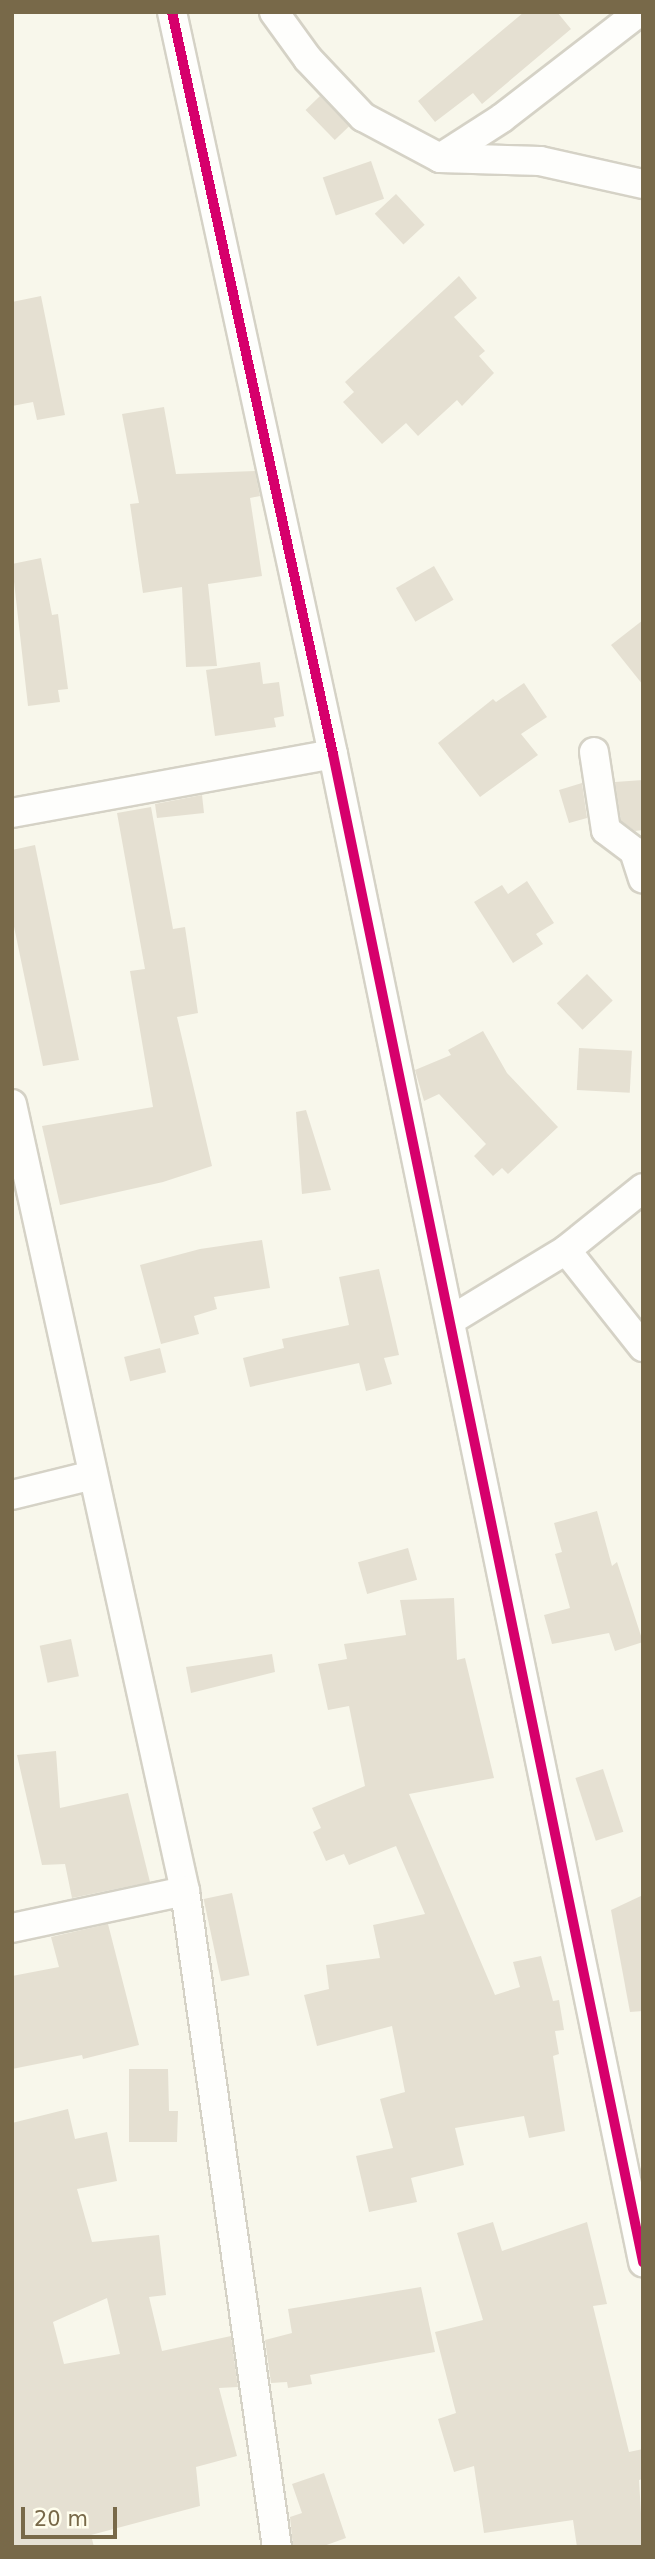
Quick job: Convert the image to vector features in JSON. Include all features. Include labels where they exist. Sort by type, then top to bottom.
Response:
[{"type":"street","points":[[172,12],[333,754],[643,2262]]},
{"type":"street","points":[[274,12],[308,59],[363,117],[440,158],[540,161],[643,184]]},
{"type":"street","points":[[440,158],[502,118],[639,12]]},
{"type":"street","points":[[594,752],[606,830],[634,851],[643,879]]},
{"type":"street","points":[[12,813],[333,754]]},
{"type":"street","points":[[12,1104],[185,1891],[277,2547]]},
{"type":"street","points":[[451,1320],[566,1250],[643,1188]]},
{"type":"street","points":[[566,1250],[643,1347]]},
{"type":"street","points":[[12,1495],[93,1475]]},
{"type":"street","points":[[12,1928],[185,1891]]},
{"type":"building","points":[[524,12],[557,12],[571,29],[482,104],[473,93],[435,122],[418,101]]},
{"type":"building","points":[[320,96],[349,126],[335,140],[306,110]]},
{"type":"building","points":[[371,161],[384,199],[336,215],[323,178]]},
{"type":"building","points":[[396,194],[425,225],[403,244],[375,214]]},
{"type":"building","points":[[459,276],[477,298],[454,317],[485,351],[479,356],[494,373],[462,406],[457,400],[418,436],[406,423],[382,444],[343,402],[354,392],[345,382]]},
{"type":"building","points":[[41,296],[65,415],[37,420],[33,402],[12,406],[12,302]]},
{"type":"building","points":[[164,407],[176,474],[255,471],[260,496],[250,498],[262,576],[208,584],[217,666],[186,667],[182,587],[143,593],[130,504],[139,503],[122,414]]},
{"type":"building","points":[[41,558],[52,615],[58,614],[68,689],[58,690],[60,702],[28,706],[12,564]]},
{"type":"building","points":[[434,566],[454,600],[415,622],[396,588]]},
{"type":"building","points":[[643,620],[643,685],[611,645]]},
{"type":"building","points":[[260,662],[263,684],[279,682],[284,716],[274,718],[276,727],[215,736],[206,670]]},
{"type":"building","points":[[524,683],[547,717],[521,734],[538,755],[480,797],[438,743],[493,699],[496,702]]},
{"type":"building","points":[[643,780],[643,830],[635,831],[621,821],[615,782]]},
{"type":"building","points":[[582,783],[587,818],[569,823],[559,790]]},
{"type":"building","points":[[202,795],[204,813],[157,818],[155,804]]},
{"type":"building","points":[[151,807],[173,929],[185,927],[198,1013],[177,1017],[212,1166],[163,1182],[60,1205],[42,1126],[153,1107],[130,971],[145,969],[117,813]]},
{"type":"building","points":[[35,845],[79,1060],[43,1066],[12,917],[12,850]]},
{"type":"building","points":[[527,881],[554,923],[536,934],[543,944],[513,963],[474,902],[502,885],[508,894]]},
{"type":"building","points":[[587,974],[613,1001],[582,1030],[557,1003]]},
{"type":"building","points":[[483,1031],[507,1073],[558,1127],[508,1174],[502,1168],[493,1176],[474,1156],[486,1144],[439,1094],[424,1101],[415,1070],[451,1055],[448,1050]]},
{"type":"building","points":[[579,1048],[632,1051],[630,1093],[577,1090]]},
{"type":"building","points":[[306,1110],[331,1190],[302,1194],[296,1112]]},
{"type":"building","points":[[262,1240],[270,1288],[214,1297],[217,1309],[194,1316],[199,1334],[161,1344],[140,1265],[200,1249]]},
{"type":"building","points":[[379,1269],[399,1355],[384,1358],[392,1384],[366,1391],[359,1363],[250,1387],[243,1358],[284,1348],[282,1339],[349,1325],[339,1277]]},
{"type":"building","points":[[160,1348],[166,1372],[130,1381],[124,1357]]},
{"type":"building","points":[[597,1511],[612,1566],[617,1562],[643,1642],[615,1651],[609,1633],[552,1644],[544,1615],[570,1608],[555,1554],[562,1552],[554,1523]]},
{"type":"building","points":[[408,1548],[417,1580],[367,1594],[358,1562]]},
{"type":"building","points":[[454,1598],[457,1660],[465,1658],[494,1778],[409,1794],[495,1995],[520,1987],[513,1962],[541,1956],[553,2001],[559,2000],[564,2030],[555,2031],[559,2054],[553,2056],[565,2131],[529,2138],[524,2116],[455,2128],[464,2165],[411,2178],[417,2202],[369,2212],[356,2156],[393,2148],[380,2099],[405,2092],[392,2026],[317,2046],[304,1995],[329,1989],[326,1965],[380,1958],[373,1925],[425,1914],[396,1846],[349,1865],[344,1854],[326,1861],[313,1832],[321,1828],[312,1808],[365,1786],[349,1706],[328,1710],[318,1664],[347,1659],[344,1644],[406,1635],[400,1600]]},
{"type":"building","points":[[71,1639],[79,1676],[48,1683],[40,1646]]},
{"type":"building","points":[[272,1654],[275,1672],[191,1693],[186,1667]]},
{"type":"building","points":[[56,1751],[60,1808],[128,1793],[150,1882],[72,1898],[65,1864],[42,1865],[17,1755]]},
{"type":"building","points":[[603,1769],[623,1832],[596,1841],[575,1778]]},
{"type":"building","points":[[232,1893],[249,1975],[221,1981],[204,1899]]},
{"type":"building","points":[[643,1895],[643,2011],[630,2012],[611,1910]]},
{"type":"building","points":[[108,1924],[139,2045],[83,2059],[82,2055],[12,2069],[12,1976],[59,1967],[51,1937]]},
{"type":"building","points":[[129,2069],[168,2069],[169,2111],[178,2111],[177,2142],[129,2142]]},
{"type":"building","points":[[68,2109],[75,2139],[107,2132],[117,2181],[77,2189],[92,2242],[159,2235],[166,2295],[149,2297],[162,2351],[231,2336],[238,2387],[219,2388],[237,2456],[196,2467],[200,2506],[91,2535],[94,2547],[12,2547],[12,2123]],"holes":[[[107,2298],[120,2354],[64,2364],[53,2322]]]},
{"type":"building","points":[[493,2222],[502,2251],[587,2222],[607,2304],[593,2306],[629,2452],[643,2449],[643,2479],[639,2480],[643,2547],[577,2547],[573,2520],[484,2533],[474,2466],[454,2472],[438,2419],[456,2413],[435,2332],[483,2320],[457,2233]]},
{"type":"building","points":[[421,2287],[435,2352],[310,2375],[312,2384],[288,2388],[287,2382],[271,2383],[265,2340],[292,2333],[288,2309]]},
{"type":"building","points":[[324,2473],[346,2538],[321,2547],[293,2547],[290,2517],[302,2513],[292,2484]]},
{"type":"cycle path","points":[[172,12],[333,754],[643,2262]]}]
